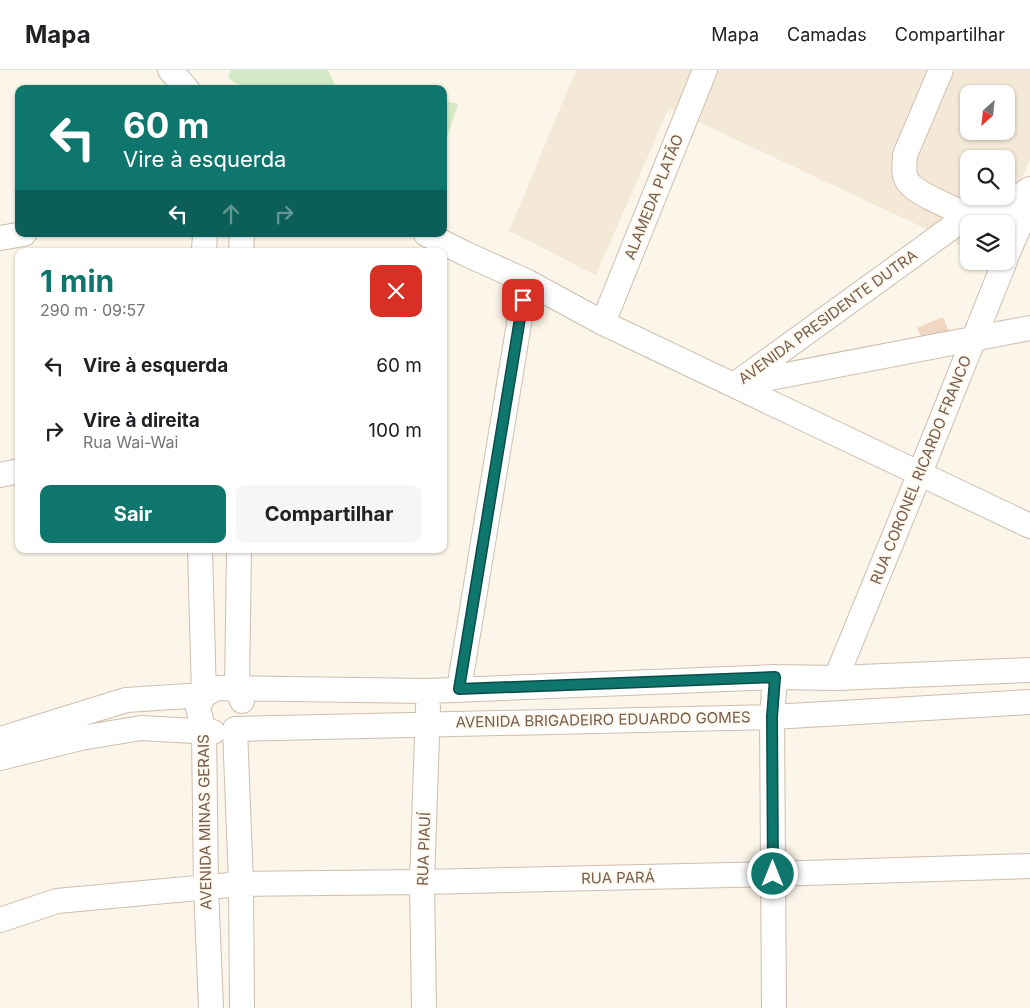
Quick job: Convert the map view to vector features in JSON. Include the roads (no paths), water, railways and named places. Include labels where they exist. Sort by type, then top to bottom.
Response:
[{"type":"street","points":[[170,70],[183,85]]},
{"type":"street","name":"ALAMEDA PLATÃO","points":[[604,324],[705,70]]},
{"type":"street","points":[[941,70],[905,155],[904,170],[908,182],[922,193],[969,215]]},
{"type":"street","points":[[1015,182],[1030,171]]},
{"type":"street","points":[[991,215],[1030,189]]},
{"type":"street","points":[[1015,231],[1030,202]]},
{"type":"street","name":"AVENIDA PRESIDENTE DUTRA","points":[[734,385],[983,205]]},
{"type":"street","points":[[734,385],[960,235]]},
{"type":"street","points":[[0,238],[15,236]]},
{"type":"street","points":[[432,237],[526,281],[604,324],[1030,526]]},
{"type":"street","name":"RUA CORONEL RICARDO FRANCO","points":[[836,678],[1000,270]]},
{"type":"street","points":[[459,689],[526,281]]},
{"type":"street","name":"AVENIDA PRESIDENTE DUTRA","points":[[734,385],[1030,328]]},
{"type":"street","points":[[0,475],[15,472]]},
{"type":"street","name":"AVENIDA MINAS GERAIS","points":[[200,553],[241,884],[242,1008]]},
{"type":"street","name":"AVENIDA MINAS GERAIS","points":[[211,1008],[206,886],[220,710],[239,553]]},
{"type":"street","points":[[0,758],[81,738],[141,728],[220,710],[428,691],[775,677],[836,678],[1030,670]]},
{"type":"street","points":[[774,1008],[772,717],[775,677]]},
{"type":"street","name":"RUA PIAUÍ","points":[[424,1008],[422,882],[428,691]]},
{"type":"street","points":[[0,739],[126,700],[220,710]]},
{"type":"street","name":"AVENIDA BRIGADEIRO EDUARDO GOMES","points":[[220,710],[428,724],[772,717],[1030,702]]},
{"type":"street","name":"RUA PARÁ","points":[[0,920],[57,900],[241,884],[773,874],[1030,866]]}]
